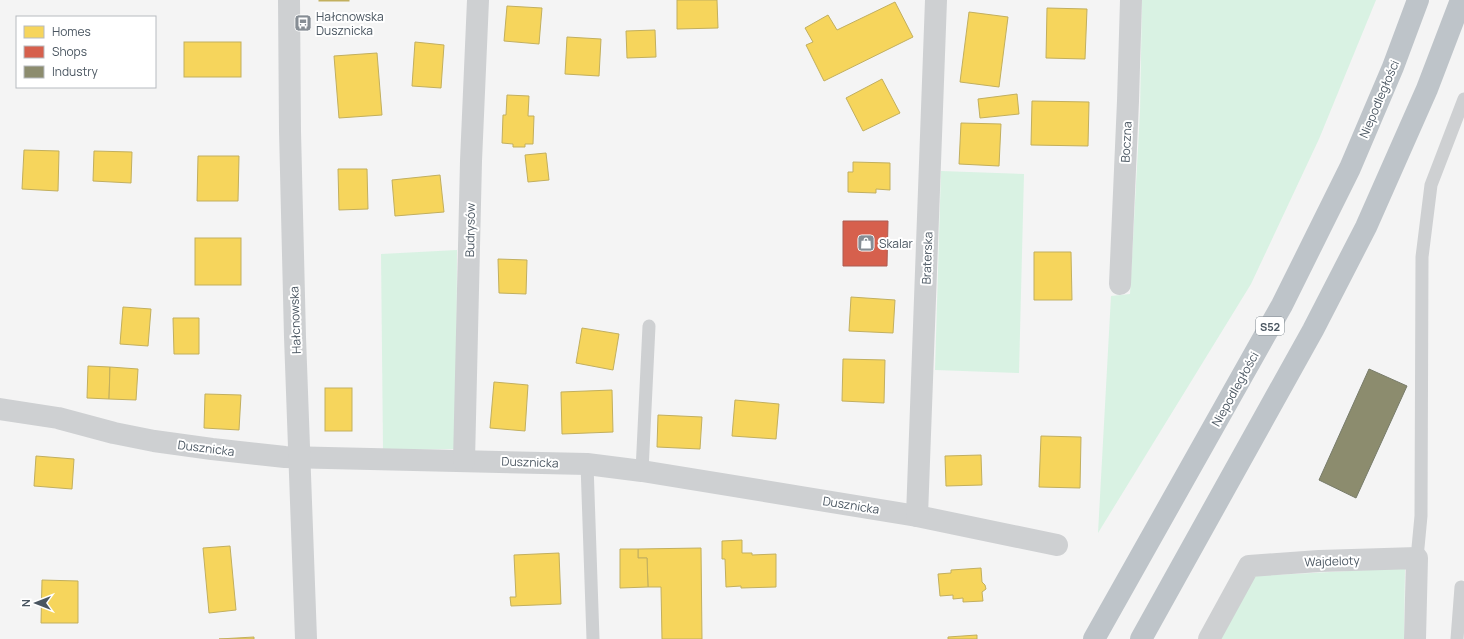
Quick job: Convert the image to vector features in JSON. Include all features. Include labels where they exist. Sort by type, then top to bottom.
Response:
[{"type":"highway","name":"Niepodległości","points":[[1094,639],[1282,305],[1350,168],[1393,67],[1418,0]]},
{"type":"highway","points":[[1141,639],[1313,330],[1366,227],[1427,89],[1461,0]]},
{"type":"street","name":"Hałcnowska","points":[[289,0],[290,146],[306,639]]},
{"type":"street","name":"Budrysów","points":[[464,461],[471,162],[478,0]]},
{"type":"street","name":"Braterska","points":[[917,516],[936,0]]},
{"type":"street","name":"Boczna","points":[[1120,284],[1128,101],[1130,0]]},
{"type":"street","name":"Dusznicka","points":[[0,409],[58,418],[114,433],[154,441],[299,458],[587,464],[642,471],[917,516],[1057,545]]},
{"type":"street","name":"Wajdeloty","points":[[1209,639],[1249,566],[1319,561],[1417,558]]},
{"type":"street","points":[[1415,639],[1417,558]]},
{"type":"lane","points":[[1417,558],[1421,516],[1422,257],[1431,185],[1464,98]]},
{"type":"lane","points":[[642,471],[649,326]]},
{"type":"lane","points":[[587,464],[593,639]]},
{"type":"lane","points":[[1457,639],[1461,587]]},
{"type":"green space","points":[[1142,0],[1376,0],[1319,139],[1251,284],[1098,533],[1111,296],[1130,294],[1140,112]]},
{"type":"green space","points":[[941,171],[1024,174],[1019,373],[935,370]]},
{"type":"green space","points":[[457,250],[456,449],[383,450],[381,254]]},
{"type":"green space","points":[[1405,568],[1404,639],[1221,639],[1255,576]]},
{"type":"building: Homes","points":[[349,0],[349,1],[319,1]]},
{"type":"building: Homes","points":[[677,0],[717,0],[718,28],[677,29]]},
{"type":"building: Homes","points":[[895,2],[913,37],[824,81],[806,45],[813,42],[805,28],[828,15],[837,30]]},
{"type":"building: Homes","points":[[507,6],[542,8],[539,44],[504,41]]},
{"type":"building: Homes","points":[[1047,8],[1087,9],[1085,59],[1046,58]]},
{"type":"building: Homes","points":[[969,12],[1008,17],[999,87],[960,82]]},
{"type":"building: Homes","points":[[655,30],[656,57],[627,58],[626,31]]},
{"type":"building: Homes","points":[[567,37],[601,39],[599,76],[565,74]]},
{"type":"building: Homes","points":[[184,42],[241,42],[241,77],[184,77]]},
{"type":"building: Homes","points":[[415,42],[444,45],[441,88],[412,86]]},
{"type":"building: Homes","points":[[377,53],[382,115],[339,118],[334,56]]},
{"type":"building: Homes","points":[[882,79],[900,113],[863,131],[846,98]]},
{"type":"building: Homes","points":[[1017,94],[1019,114],[980,118],[978,99]]},
{"type":"building: Homes","points":[[507,95],[529,96],[528,116],[534,116],[533,144],[525,144],[525,147],[513,147],[513,144],[502,143],[503,115],[506,115]]},
{"type":"building: Homes","points":[[1032,101],[1089,102],[1088,146],[1031,145]]},
{"type":"building: Homes","points":[[961,123],[1001,124],[999,166],[959,164]]},
{"type":"building: Homes","points":[[24,150],[59,151],[58,191],[22,189]]},
{"type":"building: Homes","points":[[94,151],[132,152],[131,183],[93,181]]},
{"type":"building: Homes","points":[[546,153],[549,180],[528,182],[525,155]]},
{"type":"building: Homes","points":[[198,156],[239,156],[238,201],[197,201]]},
{"type":"building: Homes","points":[[853,162],[890,163],[890,190],[876,189],[876,193],[848,192],[848,172],[853,172]]},
{"type":"building: Homes","points":[[338,169],[367,169],[368,209],[339,210]]},
{"type":"building: Homes","points":[[440,175],[444,212],[395,216],[392,180]]},
{"type":"building: Homes","points":[[195,238],[241,238],[241,285],[195,285]]},
{"type":"building: Homes","points":[[1034,252],[1071,252],[1072,300],[1034,300]]},
{"type":"building: Homes","points":[[498,259],[527,260],[526,294],[499,293]]},
{"type":"building: Homes","points":[[851,297],[895,300],[893,333],[849,331]]},
{"type":"building: Homes","points":[[123,307],[151,309],[148,346],[120,344]]},
{"type":"building: Homes","points":[[173,318],[199,318],[199,354],[174,354]]},
{"type":"building: Homes","points":[[582,328],[619,334],[613,370],[576,363]]},
{"type":"building: Homes","points":[[843,359],[885,360],[884,403],[842,401]]},
{"type":"building: Homes","points":[[88,366],[110,367],[109,399],[87,398]]},
{"type":"building: Homes","points":[[110,367],[138,369],[136,400],[109,399]]},
{"type":"building: Homes","points":[[494,382],[528,385],[525,431],[490,428]]},
{"type":"building: Homes","points":[[325,388],[352,388],[352,431],[325,431]]},
{"type":"building: Homes","points":[[612,390],[613,432],[562,434],[561,392]]},
{"type":"building: Homes","points":[[205,394],[241,395],[239,430],[204,428]]},
{"type":"building: Homes","points":[[735,400],[779,404],[776,439],[732,436]]},
{"type":"building: Homes","points":[[658,415],[702,417],[700,449],[657,447]]},
{"type":"building: Homes","points":[[1041,436],[1081,437],[1080,488],[1039,487]]},
{"type":"building: Homes","points":[[981,455],[982,485],[946,486],[945,456]]},
{"type":"building: Homes","points":[[36,456],[74,459],[72,489],[34,486]]},
{"type":"building: Homes","points":[[742,540],[742,553],[752,553],[752,555],[776,554],[776,587],[726,587],[725,559],[722,559],[722,541]]},
{"type":"building: Homes","points":[[230,546],[236,610],[209,613],[203,548]]},
{"type":"building: Homes","points":[[701,548],[702,639],[662,639],[661,587],[648,587],[647,558],[638,558],[638,549]]},
{"type":"building: Homes","points":[[620,549],[638,549],[638,558],[647,558],[648,587],[620,588]]},
{"type":"building: Homes","points":[[559,553],[561,604],[511,606],[510,597],[516,597],[514,555]]},
{"type":"building: Homes","points":[[981,568],[982,582],[986,589],[982,592],[983,601],[963,602],[963,598],[953,599],[953,595],[940,596],[938,574],[951,573],[951,570]]},
{"type":"building: Homes","points":[[42,580],[78,581],[78,623],[41,623]]},
{"type":"building: Homes","points":[[977,635],[977,639],[948,639],[948,637]]},
{"type":"building: Homes","points":[[254,637],[254,639],[219,639]]},
{"type":"building: Shops","points":[[843,221],[888,221],[887,266],[843,266]]},
{"type":"building: Industry","points":[[1369,369],[1407,386],[1356,498],[1319,480]]},
{"type":"place","name":"Hałcnowska Dusznicka","points":[[303,23]]},
{"type":"place","name":"Skalar","points":[[866,243]]}]
